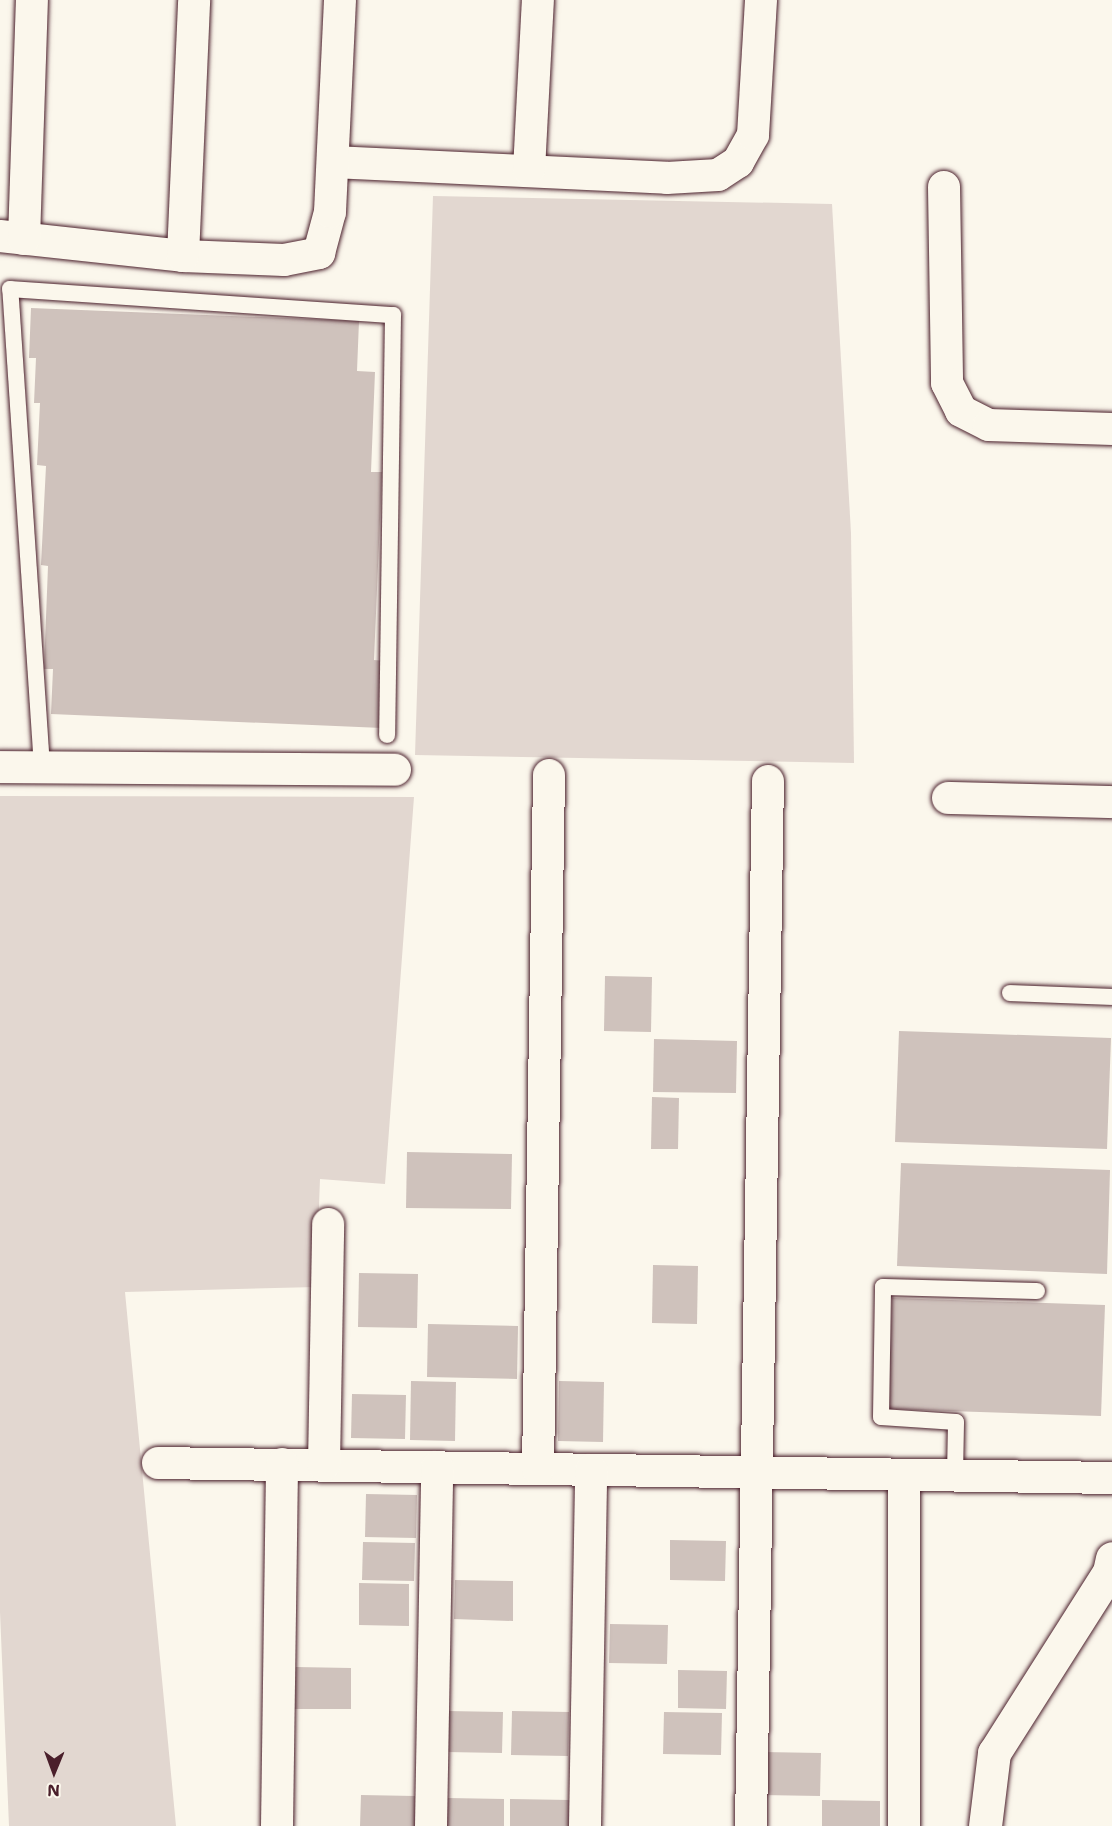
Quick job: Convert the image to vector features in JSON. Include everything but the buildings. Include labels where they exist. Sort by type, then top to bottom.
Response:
[{"type":"street","points":[[32,0],[12,237],[183,256],[284,260],[319,253],[330,212],[340,0]]},
{"type":"street","points":[[183,256],[194,0]]},
{"type":"street","points":[[529,170],[538,0]]},
{"type":"street","points":[[333,162],[667,178],[718,175],[738,162],[753,135],[761,0]]},
{"type":"street","points":[[944,188],[947,383],[961,411],[989,425],[1112,429]]},
{"type":"street","points":[[0,767],[394,770]]},
{"type":"street","points":[[538,1469],[549,775]]},
{"type":"street","points":[[751,1826],[768,781]]},
{"type":"street","points":[[948,798],[1112,802]]},
{"type":"street","points":[[324,1465],[328,1224]]},
{"type":"street","points":[[159,1462],[1112,1478]]},
{"type":"street","points":[[277,1826],[282,1464]]},
{"type":"street","points":[[431,1826],[436,1467]]},
{"type":"street","points":[[585,1826],[591,1470]]},
{"type":"street","points":[[904,1474],[904,1826]]},
{"type":"street","points":[[986,1826],[994,1753],[1109,1572],[1112,1558]]},
{"type":"lane","points":[[42,767],[10,289],[393,315],[387,735]]},
{"type":"lane","points":[[1010,993],[1112,997]]},
{"type":"lane","points":[[955,1475],[956,1422],[881,1417],[884,1287],[1037,1291]]},
{"type":"shaded area","points":[[433,196],[832,204],[851,533],[854,763],[415,755]]},
{"type":"shaded area","points":[[0,796],[414,797],[385,1184],[320,1179],[316,1287],[125,1292],[176,1826],[9,1826],[0,1612]]}]
